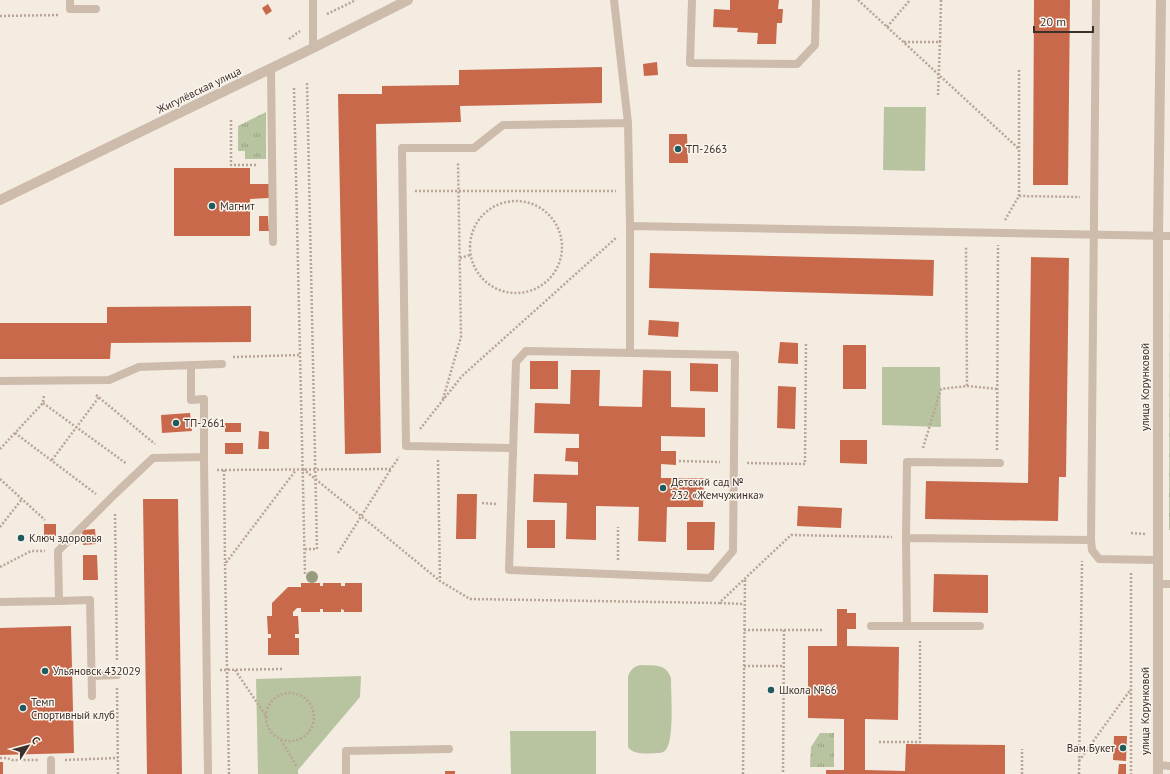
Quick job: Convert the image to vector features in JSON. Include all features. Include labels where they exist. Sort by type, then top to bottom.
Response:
[{"type":"street","name":"Жигулёвская улица","points":[[0,200],[271,69],[408,0]]},
{"type":"street","name":"улица Корунковой","points":[[1158,770],[1158,235],[1161,0]]},
{"type":"lane","points":[[70,0],[70,9],[96,9]]},
{"type":"lane","points":[[313,0],[313,48]]},
{"type":"lane","points":[[614,0],[628,123],[630,353]]},
{"type":"lane","points":[[692,0],[690,63],[782,64],[798,64],[814,44],[816,0]]},
{"type":"lane","points":[[1096,0],[1092,550],[1099,559],[1157,560]]},
{"type":"lane","points":[[271,69],[273,242]]},
{"type":"lane","points":[[513,448],[406,446],[402,148],[474,148],[503,125],[628,123]]},
{"type":"lane","points":[[630,226],[1170,236]]},
{"type":"lane","points":[[526,350],[630,353],[735,355],[733,551],[710,578],[509,570],[516,362],[526,350]]},
{"type":"lane","points":[[0,381],[108,380],[139,366],[222,364]]},
{"type":"lane","points":[[190,365],[191,400],[204,399],[208,774]]},
{"type":"lane","points":[[59,601],[58,551],[106,502],[153,458],[204,457]]},
{"type":"lane","points":[[907,626],[907,462],[999,463]]},
{"type":"lane","points":[[906,538],[1091,540]]},
{"type":"lane","points":[[1157,584],[1170,584]]},
{"type":"lane","points":[[0,602],[90,600],[92,696]]},
{"type":"lane","points":[[871,626],[980,626]]},
{"type":"lane","points":[[92,676],[117,675]]},
{"type":"lane","points":[[346,774],[346,751],[449,749]]},
{"type":"lane","points":[[51,760],[51,774]]},
{"type":"lane","points":[[1158,770],[1170,766]]},
{"type":"path","points":[[313,21],[356,0]]},
{"type":"path","points":[[858,0],[1019,149]]},
{"type":"path","points":[[887,27],[910,0]]},
{"type":"path","points":[[938,95],[941,0]]},
{"type":"path","points":[[0,16],[63,15],[70,9]]},
{"type":"path","points":[[903,42],[940,42]]},
{"type":"path","points":[[999,463],[998,232],[1019,196],[1019,69]]},
{"type":"path","points":[[305,549],[316,549],[307,82]]},
{"type":"path","points":[[294,88],[305,574]]},
{"type":"path","points":[[231,120],[231,165],[272,165]]},
{"type":"path","points":[[443,400],[461,337],[457,148]]},
{"type":"path","points":[[403,191],[629,191]]},
{"type":"path","points":[[1019,196],[1095,198]]},
{"type":"path","points":[[513,200],[528,202],[542,208],[554,219],[561,232],[563,247],[561,262],[553,276],[542,286],[528,292],[513,294],[498,290],[485,282],[476,269],[470,255],[470,239],[475,225],[485,212],[498,204],[513,200]]},
{"type":"path","points":[[338,553],[406,446],[462,376],[630,226]]},
{"type":"path","points":[[965,232],[967,386]]},
{"type":"path","points":[[460,258],[470,255]]},
{"type":"path","points":[[679,461],[805,464],[806,342]]},
{"type":"path","points":[[0,449],[43,403],[44,380]]},
{"type":"path","points":[[79,380],[172,458]]},
{"type":"path","points":[[919,462],[941,389],[967,386],[998,389]]},
{"type":"path","points":[[52,460],[99,397]]},
{"type":"path","points":[[43,403],[138,472]]},
{"type":"path","points":[[15,433],[106,502]]},
{"type":"path","points":[[438,446],[439,507]]},
{"type":"path","points":[[225,564],[296,469]]},
{"type":"path","points":[[303,469],[440,581]]},
{"type":"path","points":[[204,470],[391,469]]},
{"type":"path","points":[[224,470],[229,774]]},
{"type":"path","points":[[0,479],[45,520]]},
{"type":"path","points":[[115,494],[118,774]]},
{"type":"path","points":[[0,527],[22,499]]},
{"type":"path","points":[[618,527],[618,574]]},
{"type":"path","points":[[1079,774],[1082,540]]},
{"type":"path","points":[[0,567],[31,551],[58,551]]},
{"type":"path","points":[[1131,560],[1131,774]]},
{"type":"path","points":[[743,774],[745,579]]},
{"type":"path","points":[[719,603],[744,604]]},
{"type":"path","points":[[879,742],[920,742],[920,626]]},
{"type":"path","points":[[744,630],[824,630]]},
{"type":"path","points":[[783,774],[784,630]]},
{"type":"path","points":[[744,666],[784,666]]},
{"type":"path","points":[[207,670],[282,669]]},
{"type":"path","points":[[235,670],[266,716]]},
{"type":"path","points":[[1079,762],[1132,688]]},
{"type":"path","points":[[285,693],[300,694],[312,705],[315,713],[315,721],[312,729],[300,740],[292,742],[281,739],[270,731],[267,724],[266,716],[268,708],[271,701],[278,696],[285,693]]},
{"type":"path","points":[[281,739],[297,767]]},
{"type":"path","points":[[1022,749],[1022,774]]},
{"type":"green space","points":[[884,107],[926,107],[925,171],[883,170]]},
{"type":"green space","points":[[266,112],[266,159],[245,159],[245,151],[238,151],[238,126]]},
{"type":"green space","points":[[1170,267],[1170,530],[1169,530]]},
{"type":"green space","points":[[882,367],[940,367],[941,427],[882,425]]},
{"type":"green space","points":[[636,666],[659,666],[669,673],[671,678],[671,734],[667,748],[660,753],[638,753],[634,752],[628,747],[628,677],[630,672]]},
{"type":"green space","points":[[361,676],[360,697],[298,770],[298,774],[258,774],[256,679]]},
{"type":"green space","points":[[510,731],[596,731],[596,774],[511,774]]},
{"type":"green space","points":[[820,733],[834,733],[834,767],[810,767],[811,747]]},
{"type":"building","points":[[730,0],[779,0],[778,9],[783,9],[782,23],[777,23],[776,44],[757,44],[758,33],[737,32],[738,28],[713,27],[714,9],[730,10]]},
{"type":"building","points":[[1034,0],[1070,0],[1068,185],[1033,185]]},
{"type":"building","points":[[268,4],[272,11],[266,15],[262,8]]},
{"type":"building","points":[[657,62],[658,75],[644,76],[643,64]]},
{"type":"building","points":[[602,67],[602,103],[460,106],[461,122],[376,124],[381,453],[345,454],[338,94],[382,94],[382,86],[459,85],[459,70]]},
{"type":"building","name":"ТП-2663","points":[[669,134],[687,134],[688,163],[669,163]]},
{"type":"building","points":[[174,168],[250,168],[250,184],[269,184],[269,198],[250,199],[250,236],[174,236]]},
{"type":"building","points":[[259,216],[268,216],[269,231],[259,231]]},
{"type":"building","points":[[650,253],[934,260],[933,296],[649,288]]},
{"type":"building","points":[[1031,257],[1069,258],[1066,477],[1059,477],[1058,521],[925,519],[926,481],[1028,483]]},
{"type":"building","points":[[251,306],[251,342],[111,343],[110,359],[0,359],[0,323],[107,323],[107,307]]},
{"type":"building","points":[[649,320],[679,322],[678,337],[648,335]]},
{"type":"building","points":[[780,342],[798,343],[798,364],[778,363]]},
{"type":"building","points":[[843,345],[866,345],[866,389],[843,389]]},
{"type":"building","points":[[530,361],[558,361],[558,389],[530,389]]},
{"type":"building","points":[[690,363],[718,364],[718,392],[690,391]]},
{"type":"building","points":[[571,370],[600,370],[599,406],[642,407],[643,370],[671,371],[671,407],[705,408],[705,437],[661,436],[661,451],[676,451],[676,465],[661,464],[661,478],[704,478],[703,507],[667,507],[666,542],[638,541],[639,507],[596,506],[596,540],[566,539],[567,503],[533,502],[534,474],[578,475],[578,462],[565,461],[566,448],[579,448],[579,434],[534,433],[535,403],[570,404]]},
{"type":"building","points":[[778,386],[796,387],[795,429],[777,428]]},
{"type":"building","name":"ТП-2661","points":[[190,413],[192,431],[162,433],[161,415]]},
{"type":"building","points":[[225,423],[241,423],[241,432],[225,432]]},
{"type":"building","points":[[259,431],[269,432],[269,449],[258,449]]},
{"type":"building","points":[[840,440],[867,440],[867,464],[840,463]]},
{"type":"building","points":[[225,443],[243,443],[243,454],[225,454]]},
{"type":"building","points":[[457,494],[477,494],[476,539],[456,539]]},
{"type":"building","points":[[143,499],[178,499],[182,774],[147,774]]},
{"type":"building","points":[[798,506],[842,508],[841,528],[797,526]]},
{"type":"building","points":[[527,520],[555,520],[555,548],[527,548]]},
{"type":"building","points":[[687,522],[715,522],[714,550],[687,550]]},
{"type":"building","points":[[44,524],[56,524],[56,536],[44,536]]},
{"type":"building","points":[[95,529],[96,544],[83,545],[82,530]]},
{"type":"building","points":[[83,555],[97,555],[98,580],[83,580]]},
{"type":"building","points":[[934,574],[988,575],[988,613],[933,612]]},
{"type":"building","points":[[301,583],[320,583],[320,586],[323,586],[323,583],[341,583],[341,586],[345,586],[345,583],[362,583],[362,612],[344,612],[344,610],[341,609],[341,612],[323,612],[323,609],[320,609],[320,612],[301,612],[301,608],[297,608],[293,612],[293,616],[298,616],[299,634],[295,634],[295,638],[299,638],[299,655],[268,655],[268,638],[271,638],[271,634],[268,634],[267,616],[272,616],[272,603],[288,587],[301,587]]},
{"type":"building","points":[[837,609],[847,609],[847,613],[856,613],[856,629],[847,629],[847,646],[899,647],[898,720],[865,719],[865,770],[905,771],[906,744],[1005,745],[1005,774],[826,774],[826,770],[844,770],[844,719],[808,718],[808,646],[837,646]]},
{"type":"building","points":[[71,626],[74,753],[0,755],[0,628]]},
{"type":"building","points":[[1114,736],[1127,736],[1126,761],[1113,760]]},
{"type":"building","points":[[0,762],[3,762],[3,774],[0,774]]},
{"type":"building","points":[[1119,764],[1126,764],[1126,774],[1118,774]]},
{"type":"building","points":[[445,771],[455,771],[455,774],[445,774]]},
{"type":"place","name":"ТП-2663","points":[[678,149]]},
{"type":"place","name":"Магнит","points":[[212,206]]},
{"type":"place","name":"ТП-2661","points":[[176,423]]},
{"type":"place","name":"Детский сад № 232 «Жемчужинка»","points":[[663,488]]},
{"type":"place","name":"Ключ здоровья","points":[[21,538]]},
{"type":"place","name":"Ульяновск 432029","points":[[45,671]]},
{"type":"place","name":"Школа №66","points":[[771,690]]},
{"type":"place","name":"Темп Спортивный клуб","points":[[23,708]]},
{"type":"place","name":"Вам Букет","points":[[1123,748]]}]
